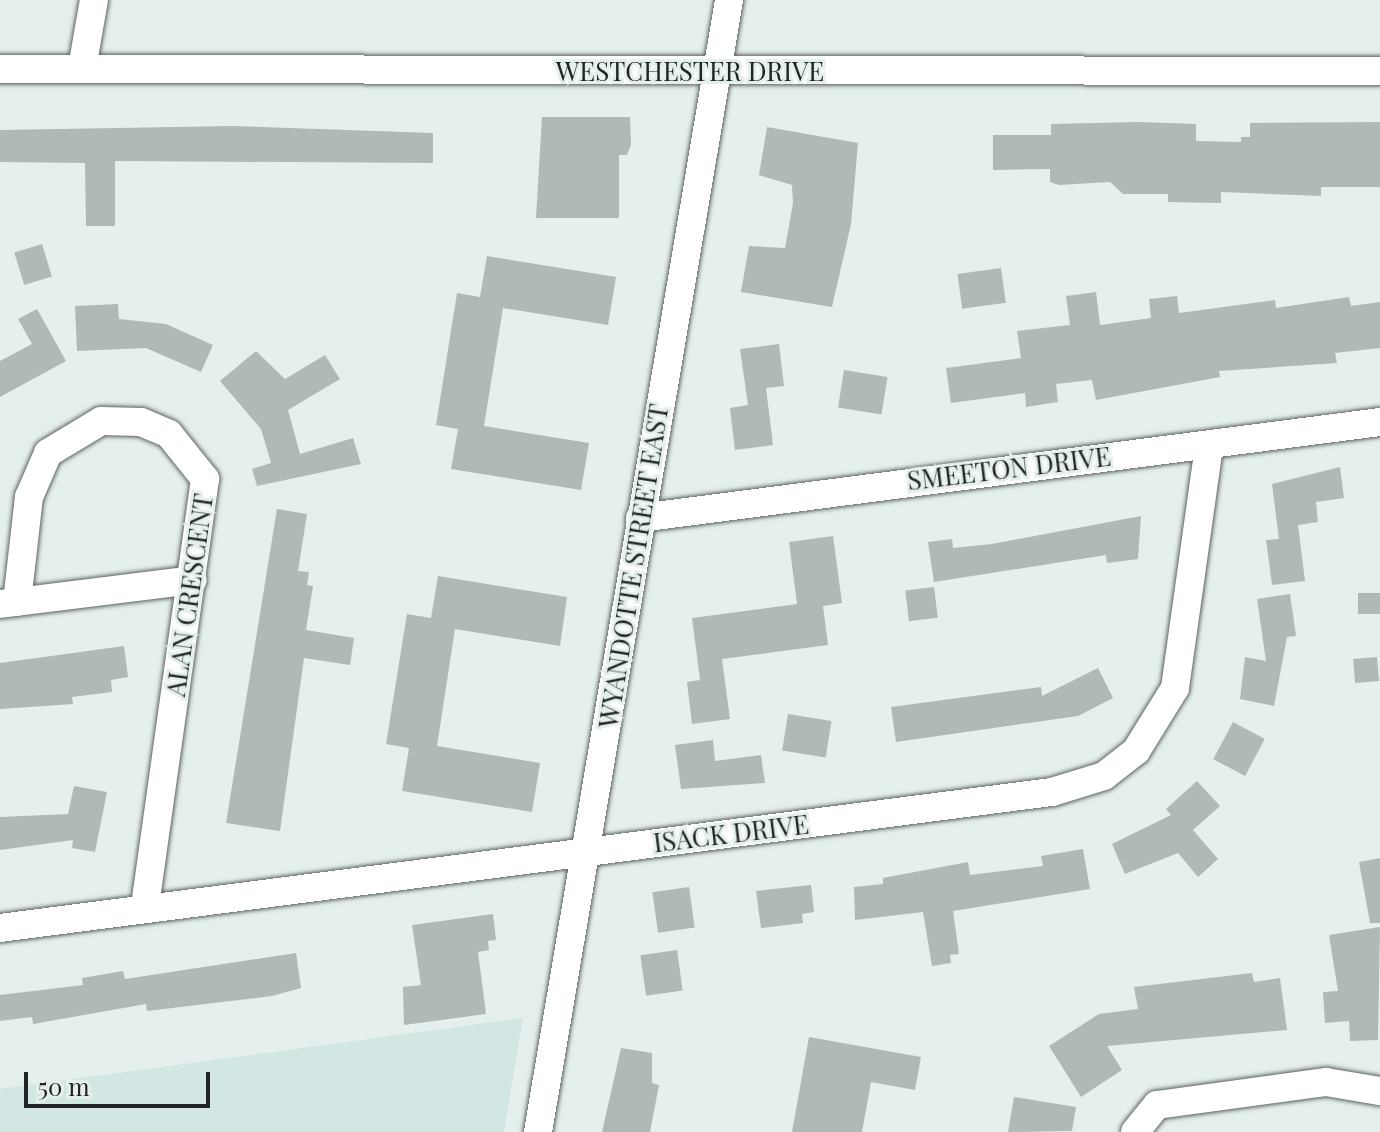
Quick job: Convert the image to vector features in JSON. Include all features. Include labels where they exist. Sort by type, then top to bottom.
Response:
[{"type":"street","points":[[82,68],[94,0]]},
{"type":"street","name":"WYANDOTTE STREET EAST","points":[[538,1132],[729,0]]},
{"type":"street","name":"WESTCHESTER DRIVE","points":[[0,69],[718,67],[1380,71]]},
{"type":"street","name":"ALAN CRESCENT","points":[[8,603],[29,497],[48,453],[101,421],[141,422],[169,434],[205,479],[145,908]]},
{"type":"street","name":"SMEETON DRIVE","points":[[640,518],[1380,422]]},
{"type":"street","name":"ISACK DRIVE","points":[[0,928],[1052,792],[1104,776],[1136,751],[1175,688],[1209,445]]},
{"type":"street","points":[[8,603],[193,580]]},
{"type":"street","points":[[1135,1132],[1157,1105],[1326,1082],[1380,1091]]},
{"type":"shaded area","points":[[523,1018],[504,1132],[0,1132],[0,1089]]},
{"type":"building","points":[[542,117],[630,117],[631,145],[627,155],[619,155],[619,218],[536,218]]},
{"type":"building","points":[[1380,122],[1380,187],[1321,187],[1321,196],[1221,192],[1221,203],[1168,202],[1168,194],[1123,194],[1110,182],[1059,185],[1050,182],[1050,169],[993,170],[993,135],[1051,135],[1051,124],[1196,124],[1196,141],[1241,142],[1241,137],[1250,137],[1250,123]]},
{"type":"building","points":[[233,126],[433,133],[433,163],[115,161],[115,226],[86,226],[85,163],[0,162],[0,130]]},
{"type":"building","points":[[767,127],[858,143],[851,224],[832,307],[741,292],[749,246],[785,248],[793,203],[792,185],[759,175]]},
{"type":"building","points":[[42,244],[52,277],[24,285],[14,252]]},
{"type":"building","points":[[487,256],[616,277],[608,325],[503,308],[484,426],[589,443],[581,490],[451,469],[458,429],[436,425],[457,293],[480,297]]},
{"type":"building","points":[[1001,268],[1006,303],[962,309],[957,274]]},
{"type":"building","points":[[1096,292],[1100,325],[1151,318],[1149,299],[1177,296],[1179,313],[1275,300],[1276,308],[1349,297],[1351,306],[1380,302],[1380,348],[1335,353],[1337,363],[1219,371],[1220,377],[1096,400],[1092,380],[1056,384],[1058,402],[1026,407],[1025,393],[951,403],[946,368],[1021,358],[1017,331],[1070,325],[1066,296]]},
{"type":"building","points":[[118,304],[119,319],[166,324],[213,345],[201,372],[146,348],[77,351],[75,306]]},
{"type":"building","points":[[37,309],[66,361],[0,397],[0,361],[32,344],[18,319]]},
{"type":"building","points":[[779,344],[784,386],[766,388],[773,445],[735,450],[730,408],[748,405],[740,349]]},
{"type":"building","points":[[256,351],[285,379],[325,355],[340,379],[288,410],[300,454],[353,438],[361,464],[257,486],[252,469],[271,463],[261,429],[220,381]]},
{"type":"building","points":[[844,370],[887,377],[882,414],[838,408]]},
{"type":"building","points":[[1340,467],[1344,498],[1316,502],[1318,522],[1298,525],[1305,581],[1272,585],[1266,540],[1279,539],[1272,484]]},
{"type":"building","points":[[277,509],[307,514],[298,571],[309,572],[307,585],[313,586],[306,630],[354,638],[350,665],[304,658],[280,831],[226,823]]},
{"type":"building","points":[[1141,516],[1138,559],[1107,563],[1106,555],[934,582],[928,542],[952,539],[953,548],[992,544]]},
{"type":"building","points":[[833,536],[842,603],[823,606],[828,645],[722,659],[730,719],[692,724],[687,682],[700,680],[692,618],[797,604],[789,542]]},
{"type":"building","points":[[438,576],[567,597],[560,646],[455,629],[437,746],[540,763],[532,812],[402,791],[409,748],[386,744],[407,614],[431,618]]},
{"type":"building","points":[[934,587],[938,618],[909,621],[905,591]]},
{"type":"building","points":[[1358,593],[1380,593],[1380,614],[1358,614]]},
{"type":"building","points":[[1290,594],[1296,636],[1287,637],[1274,706],[1240,699],[1245,657],[1266,661],[1257,599]]},
{"type":"building","points":[[124,646],[128,677],[111,680],[112,692],[72,697],[73,704],[0,709],[0,663]]},
{"type":"building","points":[[1377,657],[1379,681],[1355,683],[1353,659]]},
{"type":"building","points":[[1098,668],[1113,698],[1078,716],[896,742],[891,707],[1041,687],[1042,696]]},
{"type":"building","points":[[788,714],[831,721],[826,757],[782,751]]},
{"type":"building","points":[[1233,722],[1265,739],[1245,776],[1213,759]]},
{"type":"building","points":[[713,740],[715,761],[761,755],[765,783],[681,789],[675,745]]},
{"type":"building","points":[[1197,781],[1220,806],[1193,830],[1218,859],[1198,877],[1178,853],[1125,874],[1112,844],[1171,815],[1166,809]]},
{"type":"building","points":[[74,786],[107,792],[95,852],[72,848],[73,840],[0,850],[0,817],[68,814]]},
{"type":"building","points":[[1083,849],[1090,889],[953,911],[959,954],[950,955],[951,963],[932,966],[923,912],[855,920],[854,887],[883,884],[883,878],[968,862],[970,875],[1043,866],[1041,856]]},
{"type":"building","points":[[1380,858],[1380,923],[1370,923],[1359,862]]},
{"type":"building","points":[[811,885],[814,912],[802,914],[803,923],[761,928],[756,891]]},
{"type":"building","points":[[689,887],[695,928],[658,933],[652,892]]},
{"type":"building","points":[[493,914],[496,940],[488,941],[489,950],[478,952],[486,1014],[404,1025],[403,987],[421,985],[412,925]]},
{"type":"building","points":[[1380,927],[1378,1040],[1350,1041],[1349,1021],[1325,1023],[1323,992],[1338,991],[1329,935]]},
{"type":"building","points":[[677,950],[683,991],[646,996],[640,955]]},
{"type":"building","points":[[296,953],[301,988],[272,996],[147,1011],[146,1004],[33,1024],[32,1017],[0,1021],[0,995],[83,985],[82,978],[123,971],[125,979]]},
{"type":"building","points":[[1252,973],[1254,982],[1280,978],[1287,1030],[1107,1046],[1122,1070],[1081,1097],[1049,1046],[1099,1014],[1138,1009],[1134,987]]},
{"type":"building","points":[[809,1037],[921,1057],[915,1090],[871,1082],[862,1132],[792,1132]]},
{"type":"building","points":[[621,1048],[652,1053],[652,1083],[659,1085],[650,1132],[602,1132]]},
{"type":"building","points":[[1014,1097],[1076,1107],[1072,1131],[1008,1132]]}]
